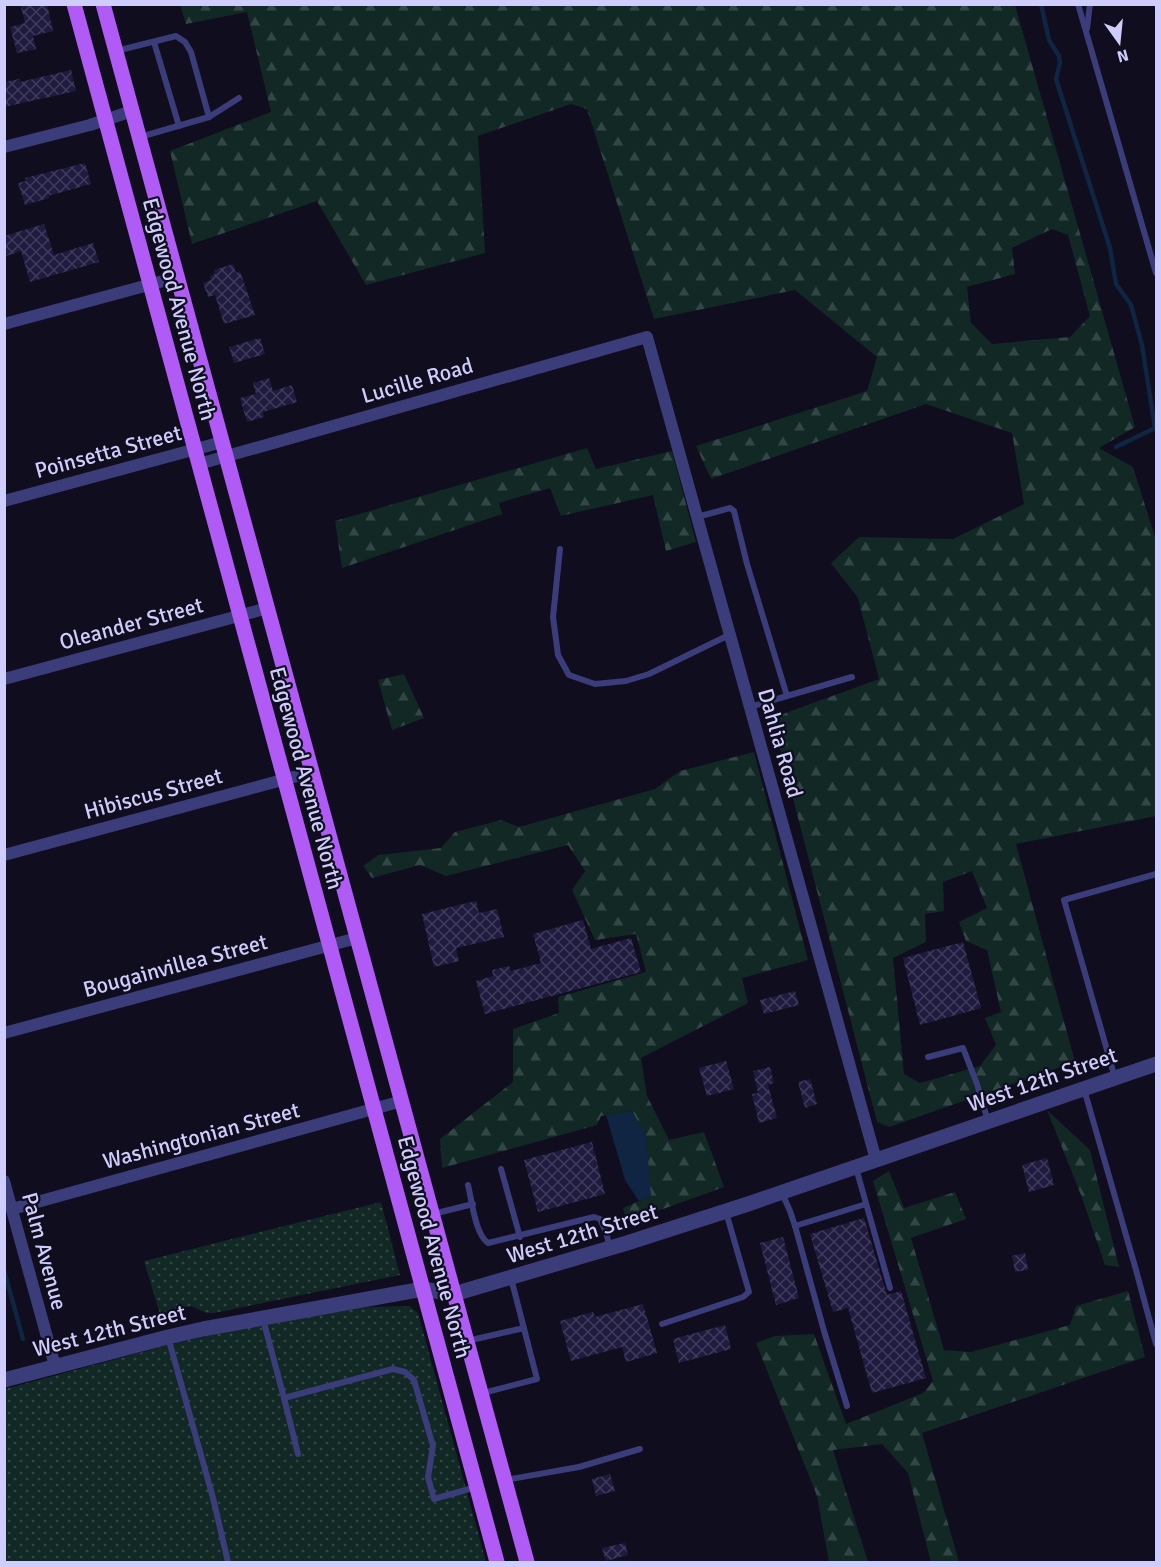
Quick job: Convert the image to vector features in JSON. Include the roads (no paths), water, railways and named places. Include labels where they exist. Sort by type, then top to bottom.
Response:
[{"type":"main road","name":"Edgewood Avenue North","points":[[74,4],[497,1563]]},
{"type":"main road","name":"Edgewood Avenue North","points":[[103,4],[527,1563]]},
{"type":"street","points":[[4,147],[90,125],[132,111]]},
{"type":"street","points":[[4,324],[178,277]]},
{"type":"street","name":"Lucille Road","points":[[197,457],[226,457],[647,337]]},
{"type":"street","name":"Dahlia Road","points":[[647,337],[876,1160]]},
{"type":"street","name":"Poinsetta Street","points":[[4,501],[197,457],[222,442]]},
{"type":"street","name":"Oleander Street","points":[[4,679],[268,608]]},
{"type":"street","name":"Hibiscus Street","points":[[4,855],[312,772]]},
{"type":"street","name":"Bougainvillea Street","points":[[4,1033],[357,938]]},
{"type":"street","name":"West 12th Street","points":[[4,1380],[168,1337],[263,1318],[423,1290],[454,1294],[726,1212],[1156,1064]]},
{"type":"street","name":"Washingtonian Street","points":[[8,1210],[402,1101]]},
{"type":"street","name":"Palm Avenue","points":[[4,1181],[8,1210],[55,1366]]},
{"type":"lane","points":[[1078,4],[1156,273]]},
{"type":"lane","points":[[1086,32],[1090,4]]},
{"type":"lane","points":[[116,51],[176,36],[185,42],[191,52],[209,117]]},
{"type":"lane","points":[[154,42],[178,126]]},
{"type":"lane","points":[[140,137],[209,117],[239,98]]},
{"type":"lane","points":[[697,517],[730,508],[734,511],[747,564],[788,696]]},
{"type":"lane","points":[[560,549],[553,617],[558,655],[569,675],[595,684],[626,681],[649,674],[729,635]]},
{"type":"lane","points":[[750,708],[852,677]]},
{"type":"lane","points":[[1115,1078],[1064,900],[1156,874]]},
{"type":"lane","points":[[928,1057],[963,1048],[988,1122]]},
{"type":"lane","points":[[1084,1089],[1156,1344]]},
{"type":"lane","points":[[855,1167],[890,1288]]},
{"type":"lane","points":[[501,1168],[520,1237]]},
{"type":"lane","points":[[468,1185],[478,1226],[484,1240],[489,1244],[594,1217],[600,1219],[610,1248]]},
{"type":"lane","points":[[782,1193],[795,1227],[847,1406]]},
{"type":"lane","points":[[432,1214],[473,1204]]},
{"type":"lane","points":[[795,1227],[866,1204]]},
{"type":"lane","points":[[662,1324],[743,1297],[749,1292],[726,1212]]},
{"type":"lane","points":[[481,1394],[537,1379],[511,1277]]},
{"type":"lane","points":[[263,1318],[298,1454]]},
{"type":"lane","points":[[467,1341],[524,1328]]},
{"type":"lane","points":[[168,1337],[213,1498],[228,1563]]},
{"type":"lane","points":[[284,1398],[393,1369],[405,1372],[414,1380],[433,1446],[428,1477],[434,1498],[477,1487]]},
{"type":"lane","points":[[504,1480],[579,1467],[640,1449]]},
{"type":"water","points":[[632,1111],[646,1135],[651,1196],[639,1201],[625,1180],[606,1115]]},
{"type":"waterway","points":[[1041,4],[1049,40],[1059,56],[1060,63],[1056,79],[1110,248],[1116,284],[1131,305],[1142,345],[1156,428]]},
{"type":"waterway","points":[[1116,447],[1155,428]]},
{"type":"waterway","points":[[4,1270],[23,1339]]}]
